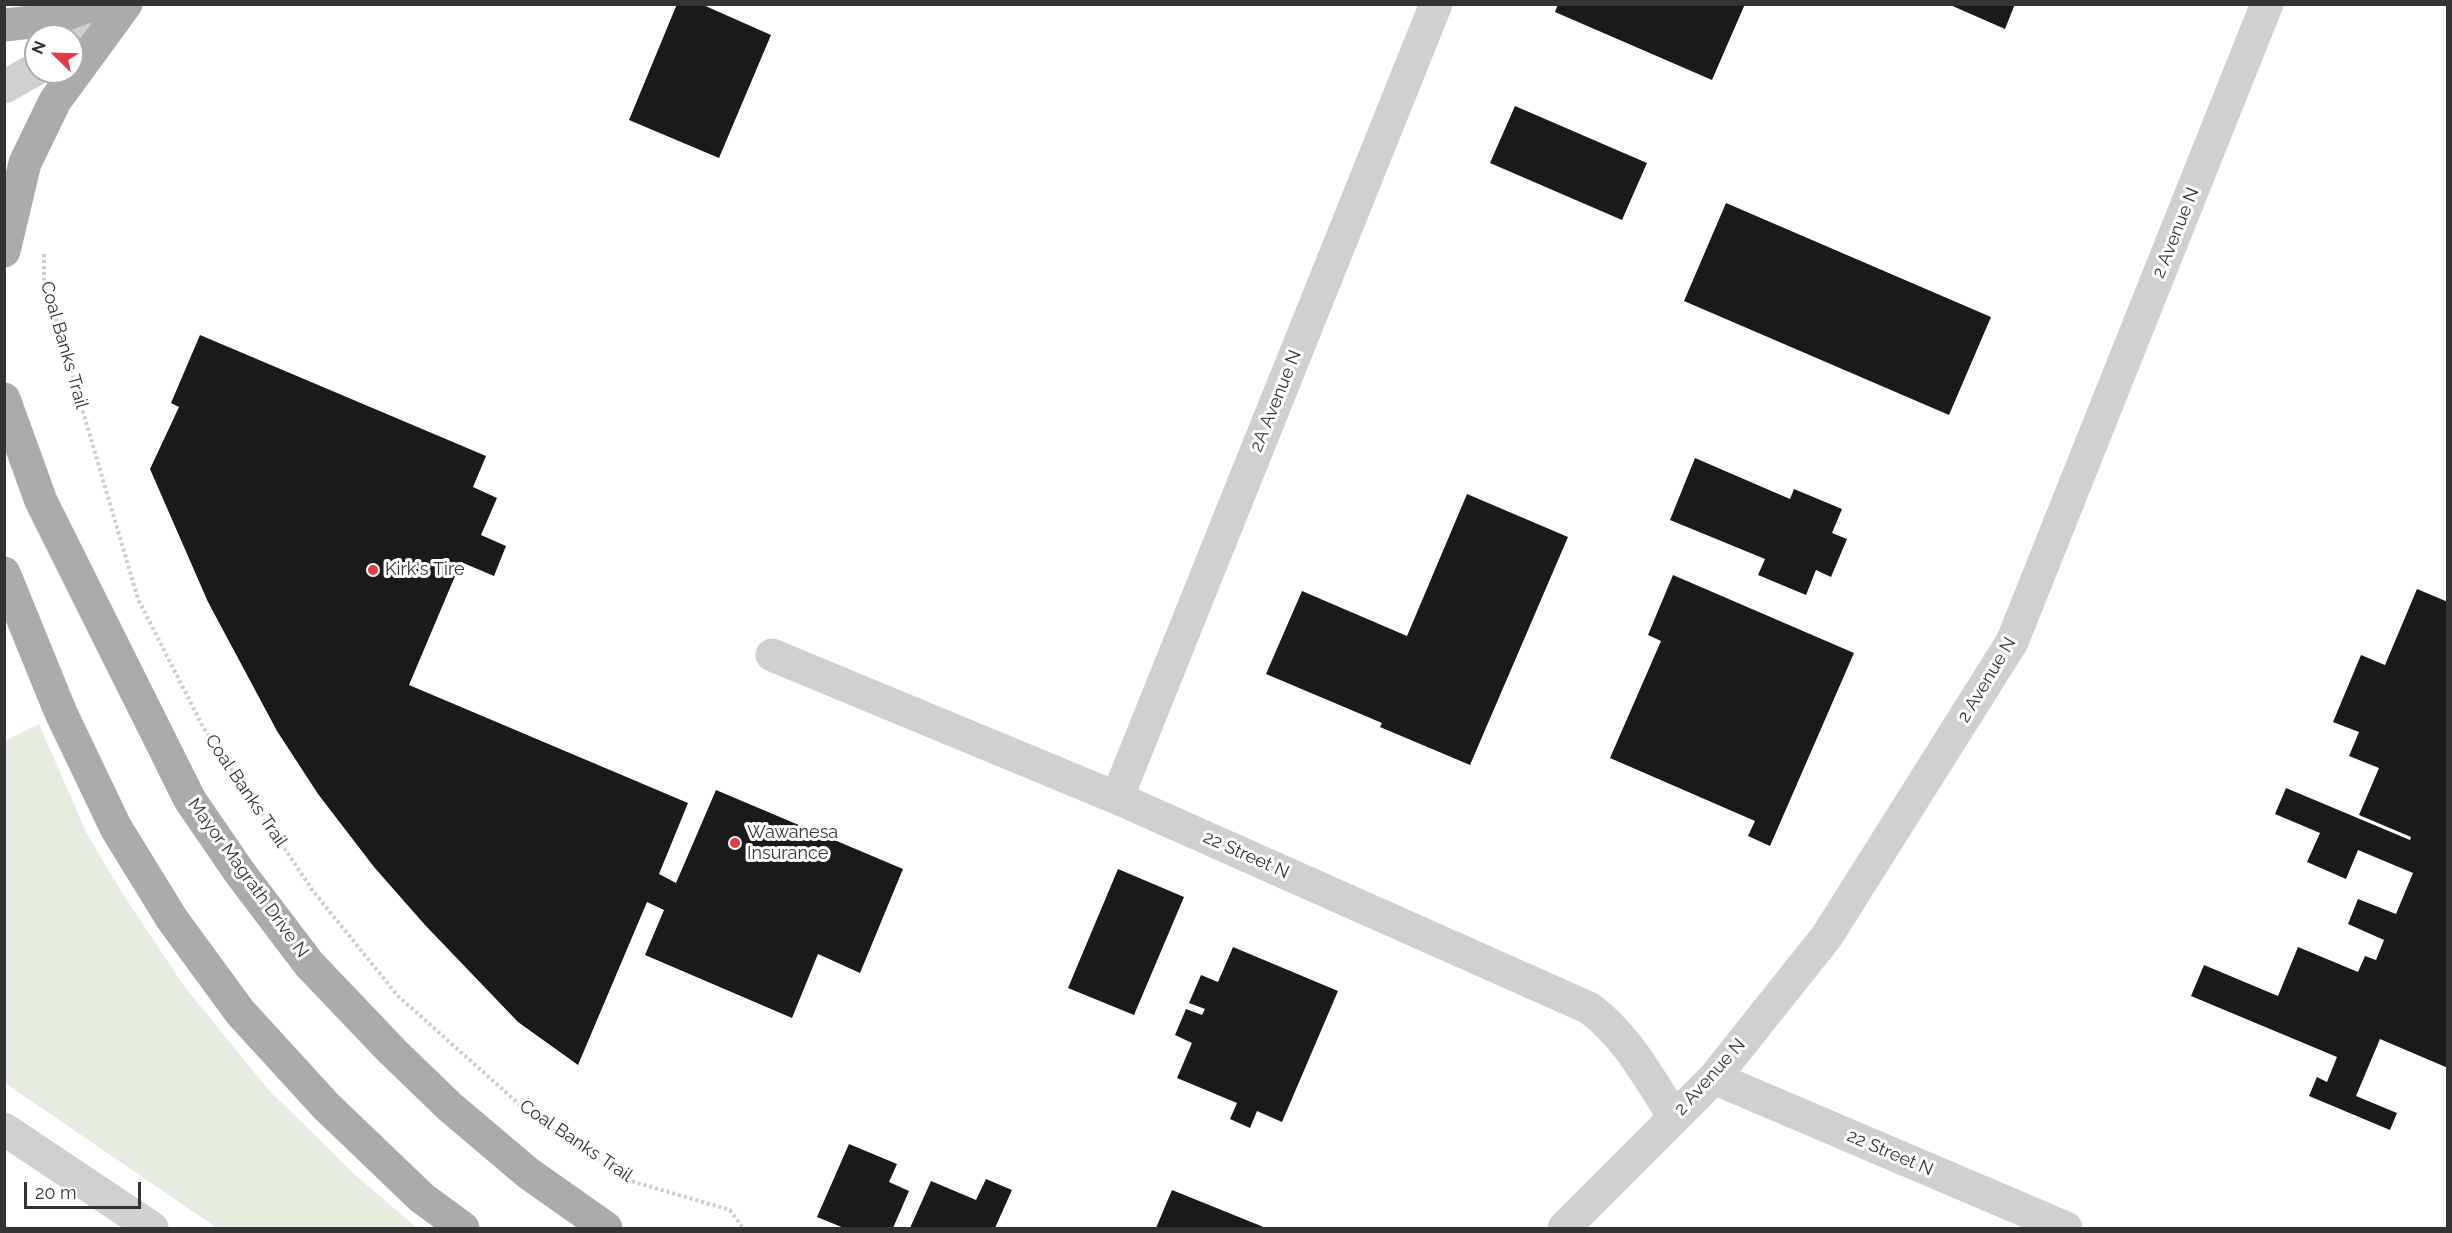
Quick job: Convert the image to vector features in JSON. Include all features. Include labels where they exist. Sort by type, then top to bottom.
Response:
[{"type":"main road","points":[[4,25],[50,20],[94,4]]},
{"type":"main road","points":[[4,251],[25,163],[55,101],[126,4]]},
{"type":"main road","name":"Mayor Magrath Drive N","points":[[4,399],[41,501],[190,800],[240,873],[309,963],[392,1051],[450,1107],[528,1173],[606,1228]]},
{"type":"main road","points":[[8,588],[61,713],[116,828],[172,919],[240,1012],[326,1106],[422,1198],[463,1228]]},
{"type":"street","points":[[84,35],[121,4]]},
{"type":"street","name":"2A Avenue N","points":[[1117,798],[1436,4]]},
{"type":"street","name":"2 Avenue N","points":[[1564,1228],[1714,1078],[1827,936],[2012,642],[2267,4]]},
{"type":"street","points":[[4,87],[24,76]]},
{"type":"street","name":"22 Street N","points":[[772,655],[1117,798],[1589,1008],[1607,1021],[1621,1036],[1674,1117]]},
{"type":"street","name":"22 Street N","points":[[1714,1078],[2066,1228]]},
{"type":"street","points":[[4,1129],[152,1228]]},
{"type":"path","name":"Coal Banks Trail","points":[[44,244],[44,279],[138,599],[203,727],[313,891],[398,996],[537,1120],[630,1181],[730,1210],[742,1228]]},
{"type":"shaded area","points":[[39,724],[87,834],[119,888],[184,986],[267,1088],[354,1174],[417,1228],[217,1228],[5,1083],[5,736],[7,740]]},
{"type":"building","points":[[677,4],[701,4],[771,35],[719,158],[629,120]]},
{"type":"building","points":[[1558,4],[1745,4],[1712,80],[1555,12]]},
{"type":"building","points":[[1948,4],[2015,4],[2005,29]]},
{"type":"building","points":[[1515,106],[1647,163],[1622,220],[1490,163]]},
{"type":"building","points":[[1726,203],[1991,317],[1949,415],[1684,301]]},
{"type":"building","points":[[200,335],[486,456],[473,487],[497,498],[481,535],[506,546],[494,576],[461,562],[409,685],[688,803],[659,874],[676,883],[716,790],[903,869],[860,973],[818,954],[792,1018],[645,955],[664,910],[647,902],[578,1065],[518,1022],[425,925],[374,867],[318,794],[277,731],[208,602],[150,469],[179,407],[171,403]]},
{"type":"building","points":[[1695,458],[1790,499],[1794,489],[1842,509],[1832,533],[1847,539],[1831,577],[1816,570],[1806,595],[1758,575],[1765,559],[1670,520]]},
{"type":"building","points":[[1467,494],[1568,537],[1470,765],[1380,727],[1382,723],[1266,674],[1302,591],[1407,636]]},
{"type":"building","points":[[1673,575],[1854,653],[1770,846],[1748,836],[1755,821],[1610,758],[1661,641],[1648,635]]},
{"type":"building","points":[[2417,589],[2448,602],[2448,1068],[2380,1039],[2356,1096],[2397,1113],[2390,1130],[2309,1096],[2317,1077],[2327,1082],[2337,1057],[2191,996],[2204,965],[2278,996],[2298,947],[2358,972],[2365,956],[2376,960],[2384,940],[2348,924],[2358,899],[2396,914],[2413,873],[2358,850],[2346,879],[2307,862],[2320,833],[2275,814],[2286,788],[2410,840],[2411,837],[2359,815],[2379,768],[2349,756],[2359,732],[2333,722],[2361,655],[2385,665]]},
{"type":"building","points":[[1118,869],[1184,897],[1134,1015],[1068,988]]},
{"type":"building","points":[[1233,947],[1338,991],[1282,1122],[1257,1111],[1250,1128],[1230,1119],[1237,1103],[1177,1078],[1192,1043],[1175,1035],[1186,1009],[1202,1015],[1205,1009],[1189,1003],[1201,975],[1218,982]]},
{"type":"building","points":[[849,1144],[897,1164],[889,1182],[909,1191],[893,1228],[844,1228],[817,1217]]},
{"type":"building","points":[[986,1179],[1012,1190],[995,1228],[910,1228],[931,1181],[976,1200]]},
{"type":"building","points":[[1172,1190],[1266,1228],[1156,1228]]},
{"type":"place","name":"Kirk's Tire","points":[[373,570]]},
{"type":"place","name":"Wawanesa Insurance","points":[[735,843]]}]
